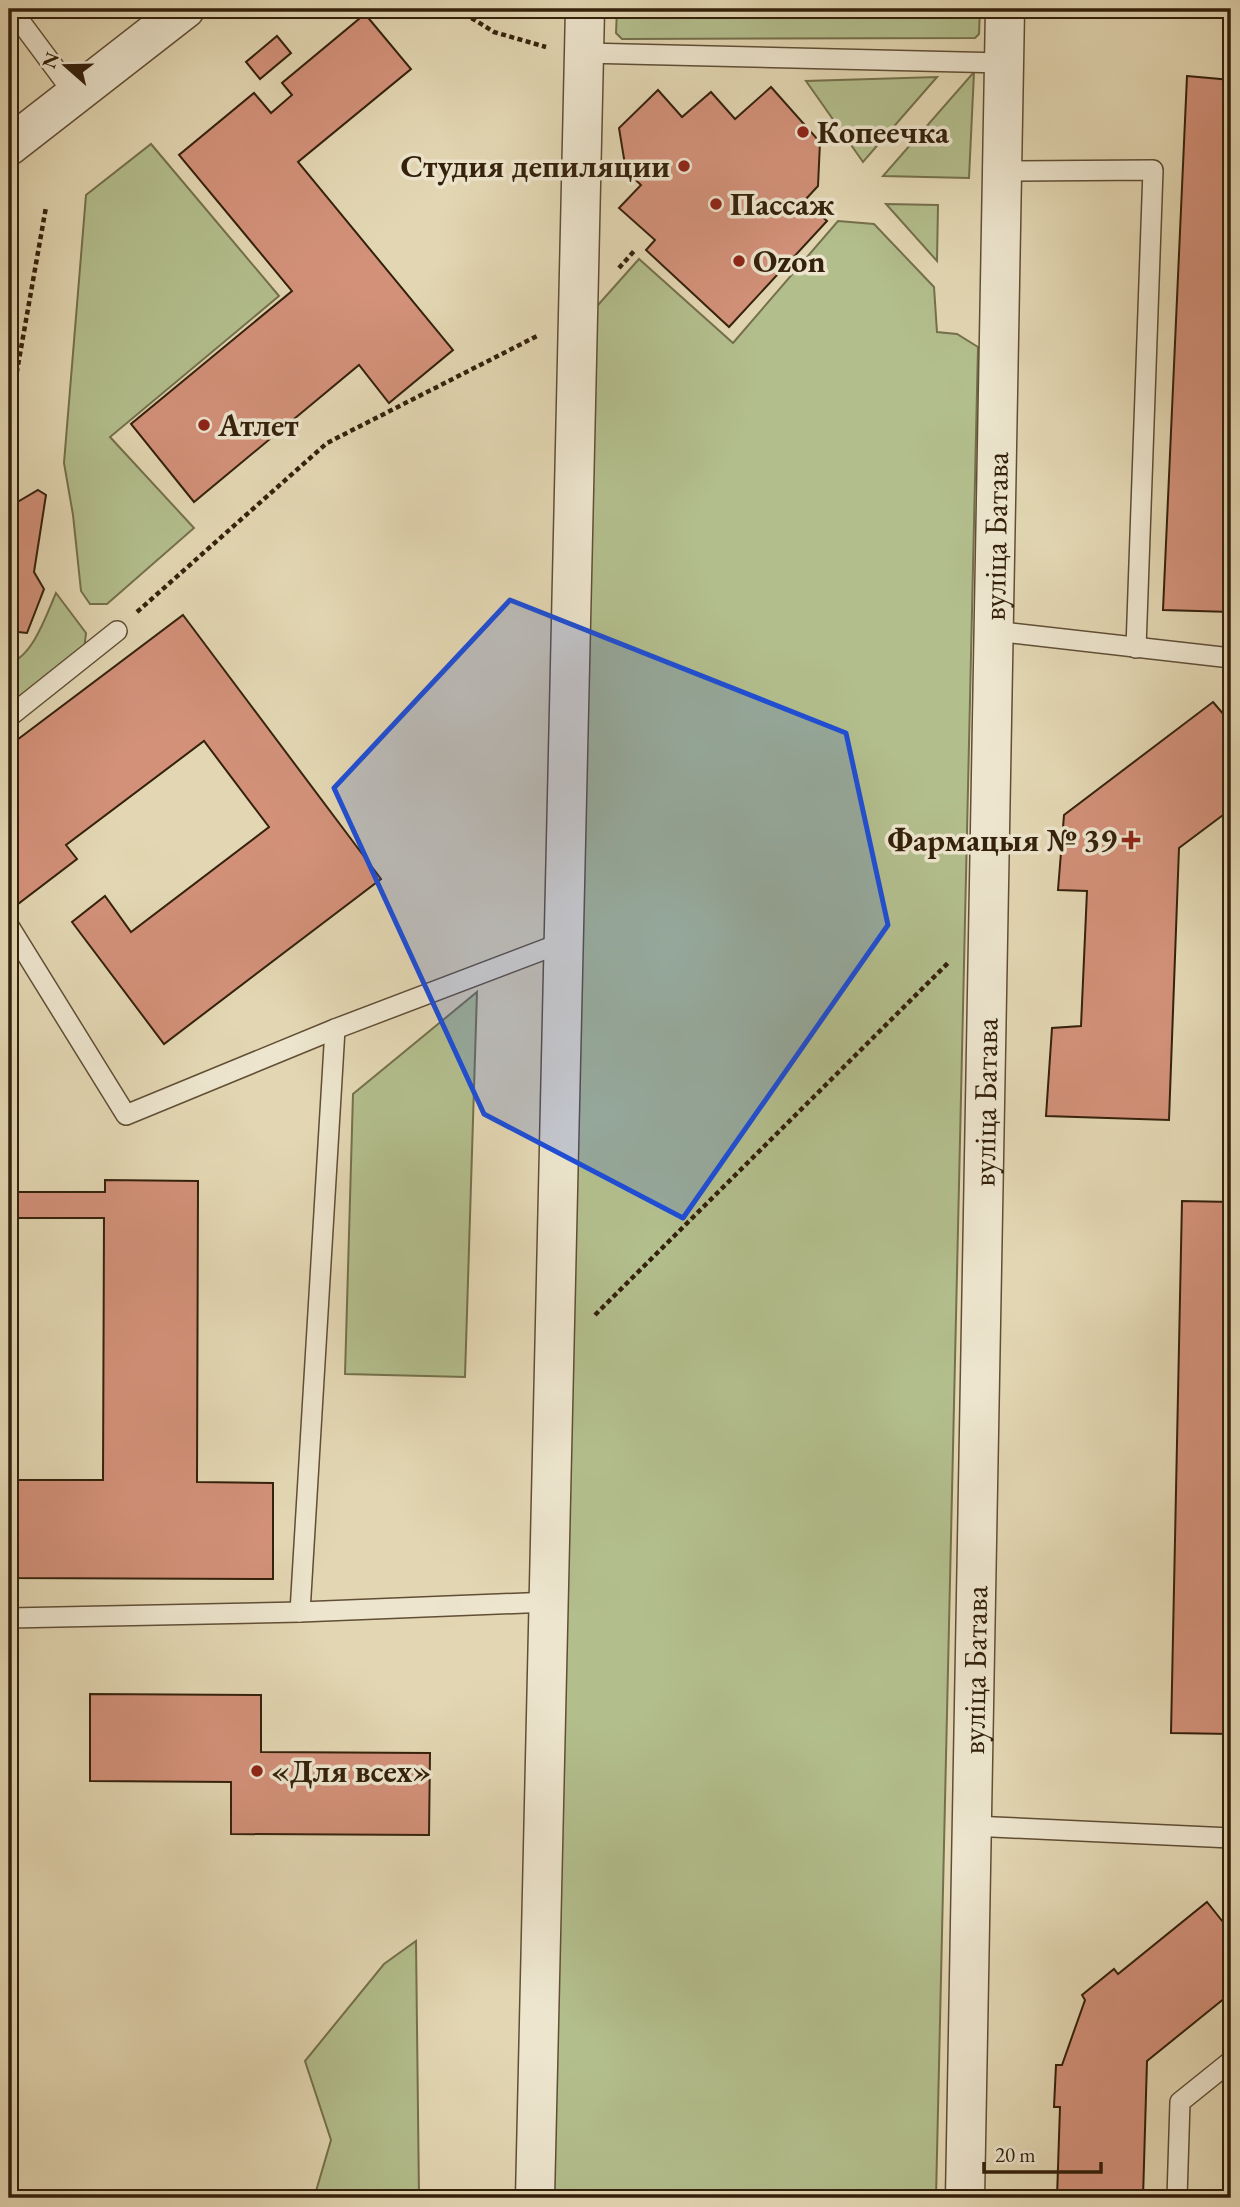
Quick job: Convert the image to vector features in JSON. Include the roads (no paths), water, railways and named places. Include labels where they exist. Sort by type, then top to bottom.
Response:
[{"type":"street","points":[[9,146],[185,9]]},
{"type":"street","points":[[535,2198],[585,9]]},
{"type":"street","name":"вуліца Батава","points":[[965,2198],[1005,9]]},
{"type":"lane","points":[[11,9],[75,95]]},
{"type":"lane","points":[[584,54],[1004,63]]},
{"type":"lane","points":[[1002,171],[1153,170],[1136,648]]},
{"type":"lane","points":[[994,631],[1231,658]]},
{"type":"lane","points":[[9,717],[114,633]]},
{"type":"lane","points":[[9,926],[126,1115],[335,1029],[564,942]]},
{"type":"lane","points":[[300,1612],[335,1029]]},
{"type":"lane","points":[[9,1618],[300,1612],[549,1602]]},
{"type":"lane","points":[[972,1826],[1231,1838]]},
{"type":"lane","points":[[1177,2198],[1180,2102],[1231,2061]]},
{"type":"place","name":"Копеечка","points":[[803,132]]},
{"type":"place","name":"Студия депиляции","points":[[684,166]]},
{"type":"place","name":"Пассаж","points":[[716,204]]},
{"type":"place","name":"Ozon","points":[[739,261]]},
{"type":"place","name":"Атлет","points":[[204,425]]},
{"type":"place","name":"Фармацыя № 39","points":[[1131,840]]},
{"type":"place","name":"«Для всех»","points":[[257,1771]]}]
